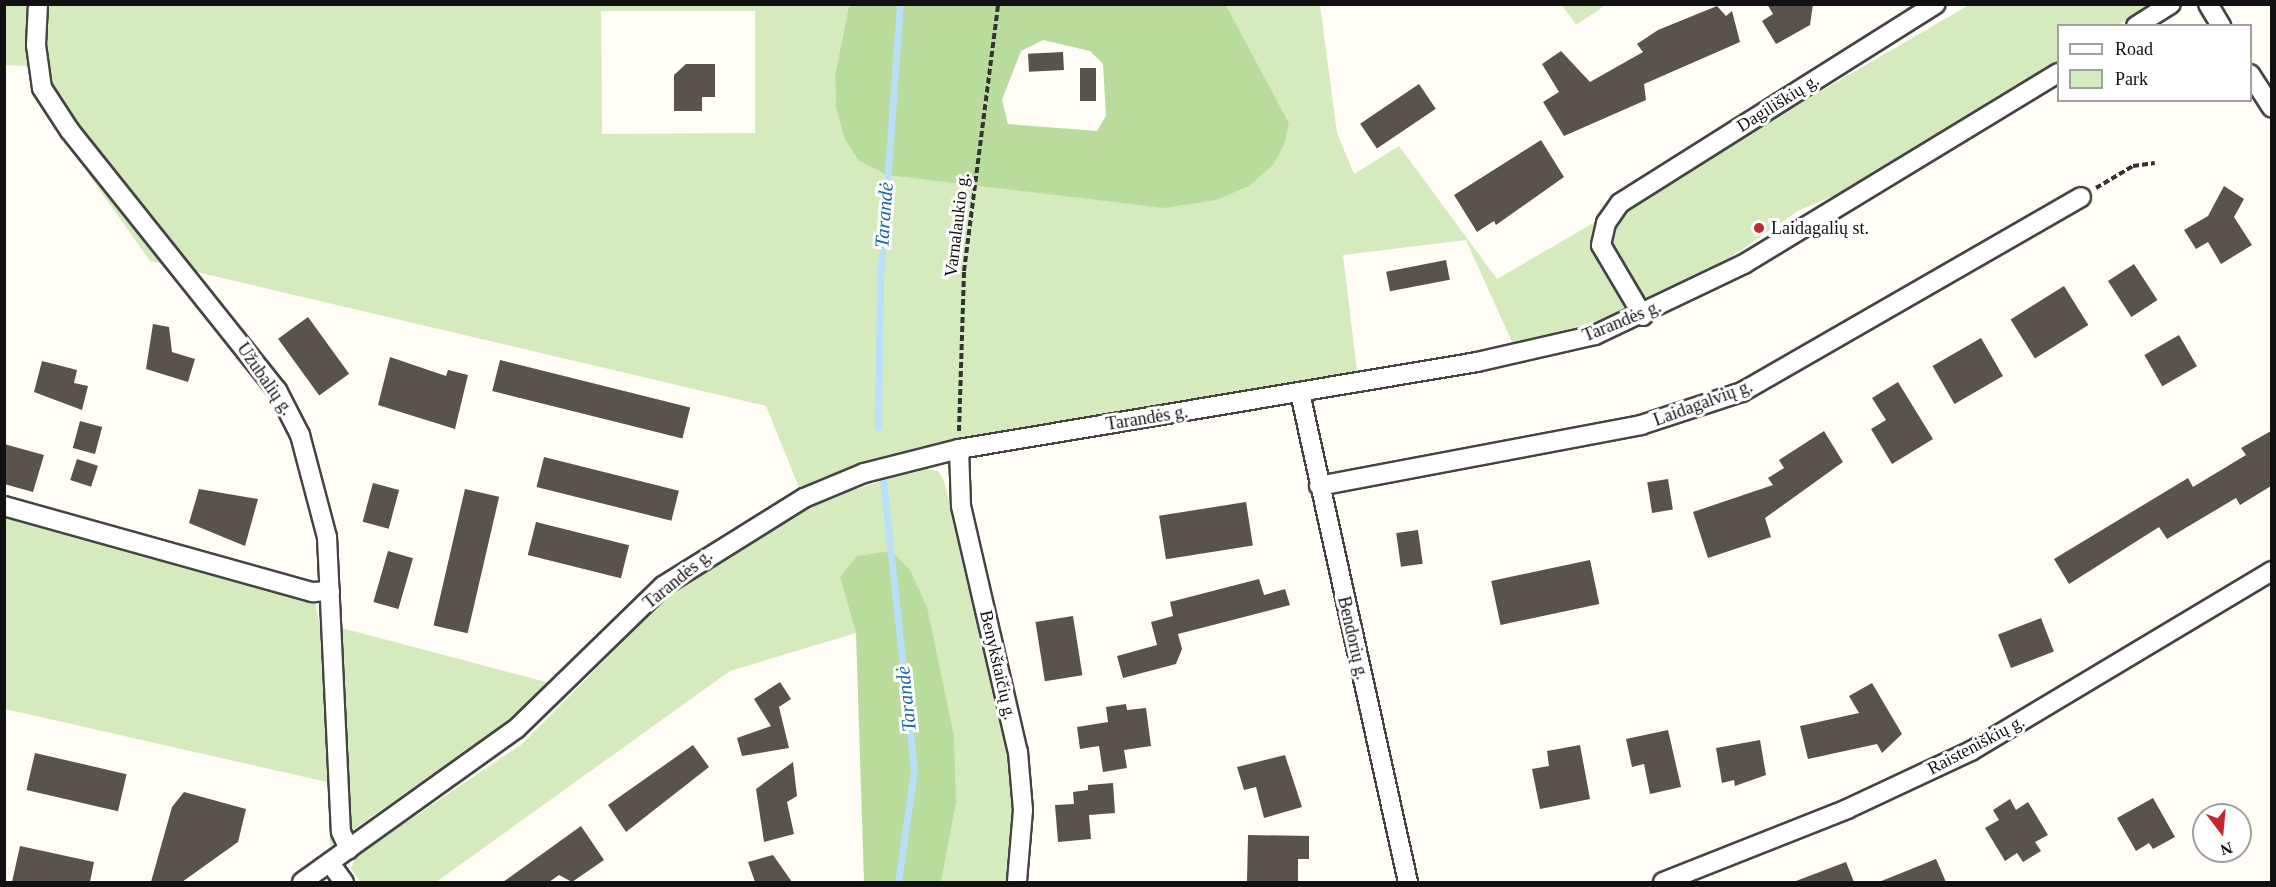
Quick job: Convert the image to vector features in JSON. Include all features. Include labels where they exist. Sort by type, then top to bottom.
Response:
[{"type":"street","name":"Užubalių g.","points":[[38,4],[36,45],[42,88],[291,413],[327,537],[341,832],[349,849]]},
{"type":"street","name":"Dagiliškių g.","points":[[1643,316],[1601,245],[1606,223],[1620,203],[1936,4]]},
{"type":"street","points":[[2139,24],[2171,4]]},
{"type":"street","points":[[2208,4],[2220,24]]},
{"type":"street","name":"Tarandės g.","points":[[302,882],[516,729],[663,586],[707,554],[804,498],[864,473],[959,449],[1300,393],[1536,350],[1643,316],[1744,264],[2057,74]]},
{"type":"street","points":[[2252,77],[2271,108]]},
{"type":"street","name":"Laidagalvių g.","points":[[1319,486],[1630,428],[1742,392],[2081,197]]},
{"type":"street","name":"Bendorių g.","points":[[1300,393],[1408,882]]},
{"type":"street","name":"Benykštaičių g.","points":[[959,449],[961,506],[1018,752],[1023,810],[1017,882]]},
{"type":"street","points":[[4,506],[313,592],[330,591]]},
{"type":"street","name":"Raisteniškių g.","points":[[1663,882],[1847,810],[1971,751],[2271,571]]},
{"type":"street","points":[[330,863],[344,882]]},
{"type":"path","name":"Varnalaukio g.","points":[[959,449],[964,271],[998,4]]},
{"type":"path","points":[[2081,197],[2133,166],[2155,163]]},
{"type":"green space","points":[[5,5],[849,5],[835,74],[836,107],[844,138],[858,160],[1289,123],[1226,5],[1320,5],[1337,133],[1354,174],[1399,146],[1497,279],[1969,5],[2152,5],[2120,24],[2057,24],[2057,63],[1854,187],[1798,211],[1715,268],[1601,320],[1513,344],[1466,240],[1343,255],[1357,371],[933,445],[862,464],[800,490],[766,406],[150,261],[89,175],[26,66],[5,65]],"holes":[[[601,11],[755,11],[755,133],[602,134]]]},
{"type":"green space","points":[[849,5],[1226,5],[1289,123],[1284,145],[1273,165],[1249,186],[1216,200],[1164,208],[887,175],[858,160],[844,138],[836,107],[835,75]],"holes":[[[1043,40],[1090,51],[1103,64],[1106,116],[1097,131],[1008,124],[1002,100],[1021,51]]]},
{"type":"green space","points":[[1562,5],[1606,5],[1576,25]]},
{"type":"green space","points":[[921,468],[938,471],[944,481],[1009,751],[1016,794],[1009,882],[941,882],[956,804],[840,576],[856,633],[730,671],[436,882],[361,882],[351,869],[356,856],[522,744],[675,589],[720,556],[820,501]]},
{"type":"green space","points":[[4,515],[315,602],[319,622],[550,683],[494,731],[330,846],[327,782],[5,709]]},
{"type":"green space","points":[[892,551],[910,570],[927,607],[954,736],[956,804],[941,882],[864,882],[856,633],[840,577],[857,556]]},
{"type":"building","points":[[1767,4],[1813,4],[1810,25],[1776,44],[1762,21],[1773,14]]},
{"type":"building","points":[[1717,6],[1726,16],[1732,11],[1740,42],[1644,84],[1646,100],[1564,136],[1543,102],[1559,92],[1542,64],[1561,51],[1590,82],[1643,52],[1637,44],[1658,30]]},
{"type":"building","points":[[1063,52],[1064,70],[1029,72],[1028,54]]},
{"type":"building","points":[[686,64],[715,64],[715,97],[702,97],[702,111],[674,111],[674,75]]},
{"type":"building","points":[[1080,68],[1096,68],[1096,101],[1080,101]]},
{"type":"building","points":[[1419,84],[1436,109],[1377,149],[1360,124]]},
{"type":"building","points":[[1541,140],[1564,177],[1496,225],[1494,221],[1477,232],[1454,195]]},
{"type":"building","points":[[2224,186],[2244,199],[2234,217],[2252,245],[2221,264],[2208,242],[2196,249],[2184,230],[2208,216]]},
{"type":"building","points":[[1446,260],[1450,280],[1390,291],[1386,272]]},
{"type":"building","points":[[2134,264],[2157,300],[2131,317],[2108,281]]},
{"type":"building","points":[[2064,286],[2088,325],[2035,358],[2011,319]]},
{"type":"building","points":[[308,317],[349,374],[319,395],[278,339]]},
{"type":"building","points":[[153,324],[169,327],[172,352],[195,359],[188,382],[146,369]]},
{"type":"building","points":[[2179,335],[2197,366],[2162,386],[2144,355]]},
{"type":"building","points":[[1981,338],[2003,376],[1955,404],[1933,366]]},
{"type":"building","points":[[390,357],[446,376],[448,370],[468,375],[455,429],[378,405]]},
{"type":"building","points":[[500,360],[690,407],[682,438],[492,391]]},
{"type":"building","points":[[42,361],[77,370],[74,383],[88,386],[82,410],[34,392]]},
{"type":"building","points":[[1898,382],[1933,439],[1892,464],[1871,429],[1886,420],[1872,398]]},
{"type":"building","points":[[80,421],[102,427],[95,454],[73,448]]},
{"type":"building","points":[[1824,431],[1843,462],[1765,518],[1771,537],[1708,558],[1693,512],[1773,485],[1768,478],[1784,468],[1779,460]]},
{"type":"building","points":[[2271,431],[2271,486],[2240,505],[2236,498],[2167,539],[2159,527],[2069,584],[2054,559],[2188,478],[2193,487],[2246,455],[2241,448]]},
{"type":"building","points":[[4,444],[44,455],[33,492],[4,484]]},
{"type":"building","points":[[544,457],[679,491],[671,521],[537,487]]},
{"type":"building","points":[[77,459],[98,466],[91,487],[70,480]]},
{"type":"building","points":[[1668,479],[1673,510],[1652,513],[1647,482]]},
{"type":"building","points":[[373,483],[399,490],[389,529],[363,522]]},
{"type":"building","points":[[199,489],[258,499],[245,546],[189,523]]},
{"type":"building","points":[[465,489],[499,497],[468,633],[434,625]]},
{"type":"building","points":[[1246,502],[1253,545],[1166,559],[1159,516]]},
{"type":"building","points":[[536,522],[629,545],[621,578],[528,555]]},
{"type":"building","points":[[1418,530],[1423,564],[1401,567],[1396,533]]},
{"type":"building","points":[[388,551],[413,558],[398,609],[373,602]]},
{"type":"building","points":[[1590,560],[1599,604],[1501,625],[1491,581]]},
{"type":"building","points":[[1259,579],[1264,595],[1285,589],[1290,605],[1178,634],[1182,649],[1176,664],[1123,678],[1117,656],[1157,645],[1151,622],[1173,616],[1170,602]]},
{"type":"building","points":[[1073,616],[1082,675],[1045,681],[1035,622]]},
{"type":"building","points":[[2041,618],[2054,652],[2011,668],[1998,634]]},
{"type":"building","points":[[780,682],[791,699],[779,707],[789,748],[742,756],[737,738],[771,726],[754,699]]},
{"type":"building","points":[[1872,683],[1902,734],[1882,753],[1877,744],[1808,759],[1800,726],[1859,713],[1849,696]]},
{"type":"building","points":[[1126,704],[1127,710],[1146,708],[1151,746],[1124,750],[1127,768],[1103,772],[1099,746],[1080,749],[1077,727],[1108,722],[1106,707]]},
{"type":"building","points":[[1668,730],[1681,787],[1650,794],[1644,764],[1632,767],[1626,739]]},
{"type":"building","points":[[1760,740],[1766,775],[1735,786],[1734,780],[1722,783],[1716,748]]},
{"type":"building","points":[[693,745],[709,767],[626,832],[608,805]]},
{"type":"building","points":[[1580,745],[1590,799],[1540,809],[1532,769],[1549,766],[1547,751]]},
{"type":"building","points":[[35,753],[127,774],[118,811],[26,790]]},
{"type":"building","points":[[1285,755],[1302,807],[1264,818],[1256,787],[1244,790],[1237,767]]},
{"type":"building","points":[[793,762],[797,796],[787,802],[794,834],[764,842],[756,789]]},
{"type":"building","points":[[1113,783],[1115,813],[1089,815],[1091,839],[1058,842],[1055,805],[1074,804],[1073,792],[1088,790],[1088,785]]},
{"type":"building","points":[[184,792],[246,809],[238,842],[182,882],[151,882],[172,807]]},
{"type":"building","points":[[2153,798],[2175,837],[2153,849],[2149,843],[2136,851],[2117,818]]},
{"type":"building","points":[[2010,799],[2016,810],[2028,802],[2048,835],[2035,842],[2041,851],[2023,862],[2017,853],[2005,861],[1985,828],[1999,820],[1993,810]]},
{"type":"building","points":[[581,826],[604,860],[572,882],[559,875],[549,882],[503,882]]},
{"type":"building","points":[[1248,835],[1309,836],[1309,859],[1298,859],[1298,882],[1247,881]]},
{"type":"building","points":[[20,846],[94,862],[90,882],[12,882]]},
{"type":"building","points":[[773,855],[792,882],[755,882],[748,862]]},
{"type":"building","points":[[1936,859],[1946,882],[1879,882]]},
{"type":"building","points":[[1846,862],[1854,882],[1796,882],[1796,881]]},
{"type":"waterway","name":"Tarandė","points":[[878,427],[880,281],[900,4]]},
{"type":"waterway","name":"Tarandė","points":[[883,480],[914,770],[898,882]]},
{"type":"place","name":"Laidagalių st.","points":[[1759,228]]}]
